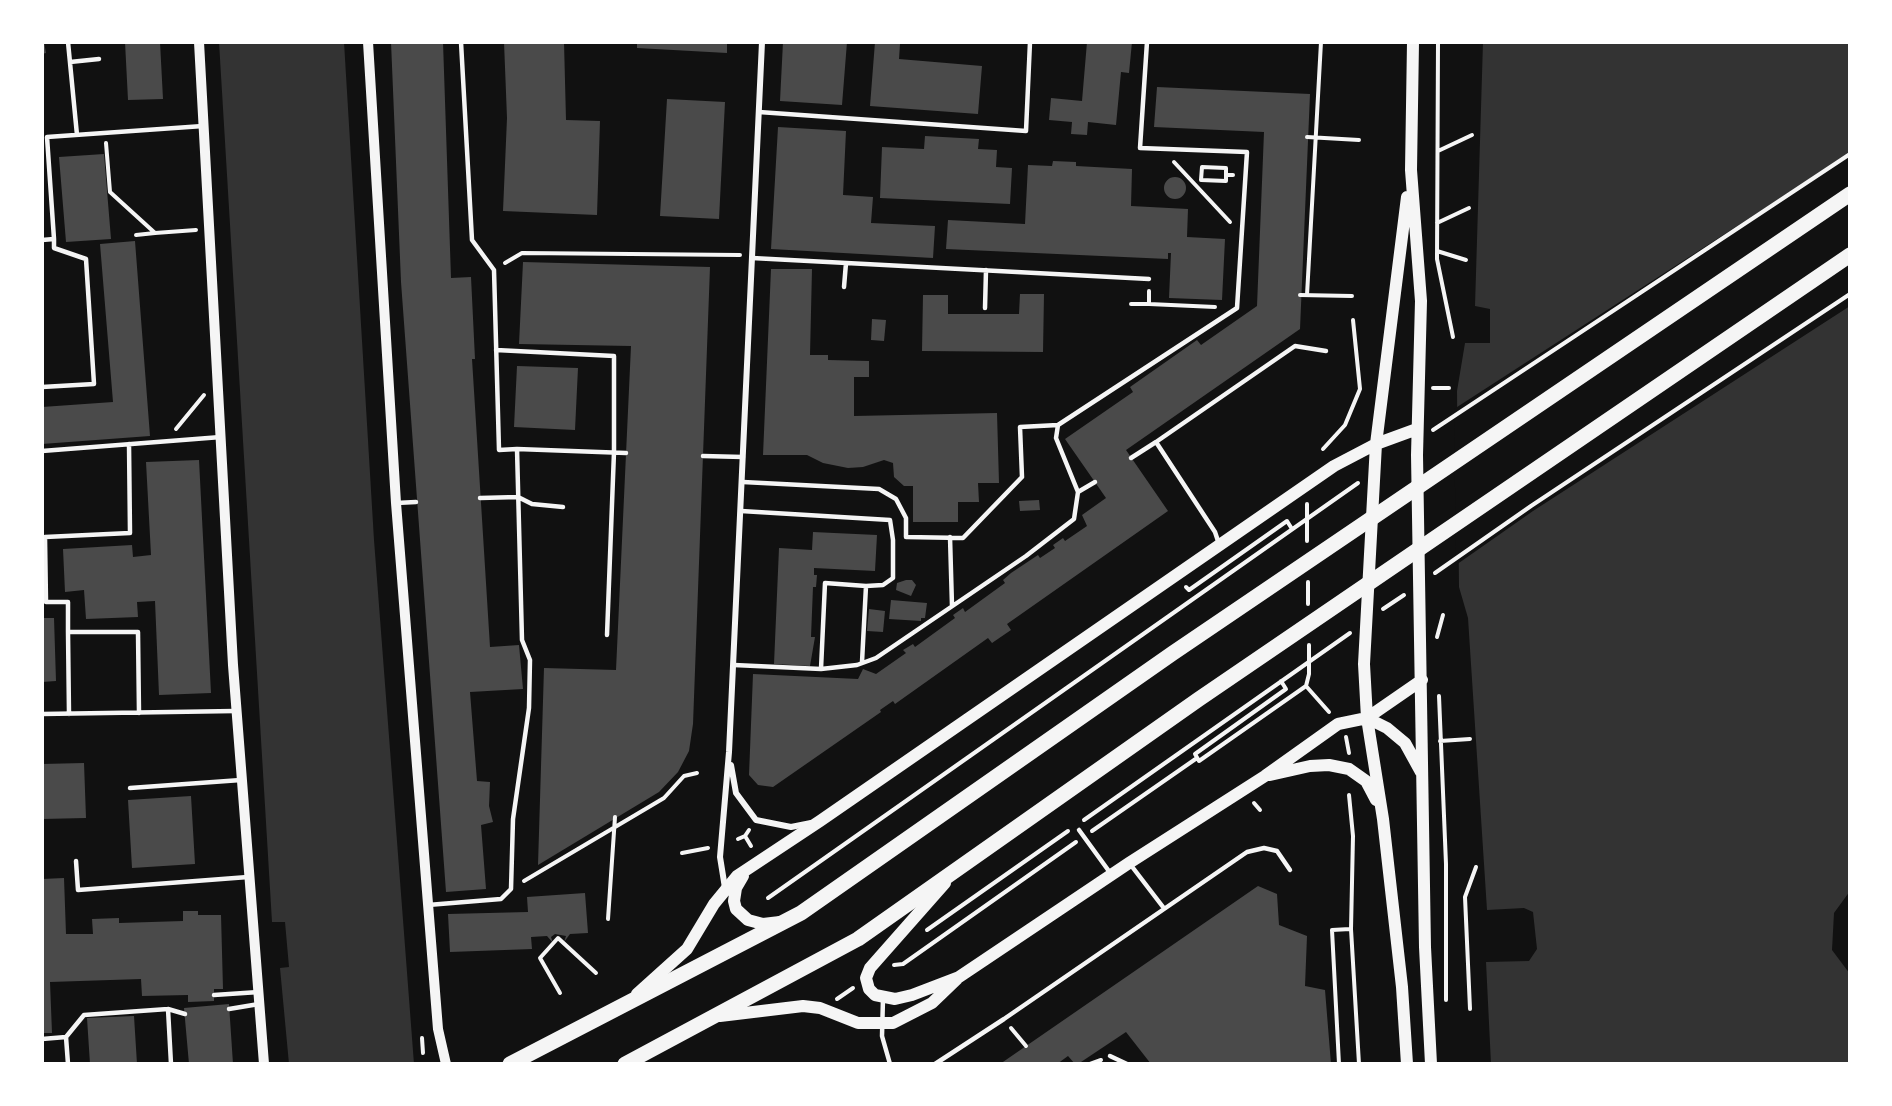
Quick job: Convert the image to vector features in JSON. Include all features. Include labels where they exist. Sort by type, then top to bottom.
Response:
[{"type":"main road","points":[[1413,42],[1411,170],[1421,301],[1425,947],[1431,1064]]},
{"type":"main road","points":[[1407,1064],[1402,987],[1383,819],[1367,718],[1364,664],[1376,444],[1411,170]]},
{"type":"main road","points":[[510,1064],[801,913],[1173,653],[1850,194]]},
{"type":"main road","points":[[624,1064],[719,1016],[858,939],[1199,699],[1850,255]]},
{"type":"main road","points":[[614,1011],[635,996],[687,949],[725,888],[737,876],[820,822],[1334,466],[1376,444],[1422,432]]},
{"type":"main road","points":[[719,1016],[803,1006],[820,1008],[858,1023],[893,1023],[932,1003],[959,977],[1129,863],[1266,776],[1338,724],[1367,718],[1422,680]]},
{"type":"main road","points":[[1367,718],[1387,728],[1405,743],[1417,761],[1424,781]]},
{"type":"main road","points":[[1266,776],[1310,766],[1329,765],[1349,769],[1366,781],[1383,819]]},
{"type":"main road","points":[[959,977],[912,995],[883,998],[869,989],[866,978],[870,968],[886,955],[962,864]]},
{"type":"main road","points":[[755,865],[736,888],[734,901],[736,909],[748,920],[763,924],[787,921]]},
{"type":"street","points":[[199,42],[233,665],[244,780],[264,1064]]},
{"type":"street","points":[[368,42],[396,503],[439,1044],[446,1064]]},
{"type":"street","points":[[725,888],[720,857],[734,665],[762,42]]},
{"type":"street","points":[[729,752],[736,793],[756,820],[791,827],[820,822]]},
{"type":"lane","points":[[68,42],[77,135]]},
{"type":"lane","points":[[460,42],[472,240],[494,270],[499,450],[626,453]]},
{"type":"lane","points":[[759,112],[1026,130],[1030,42]]},
{"type":"lane","points":[[743,482],[879,489],[896,499],[906,518],[906,537],[963,538],[1022,477],[1020,427],[1058,425],[1237,308],[1247,152],[1140,148],[1147,42]]},
{"type":"lane","points":[[70,62],[99,59]]},
{"type":"lane","points":[[42,387],[94,384],[86,259],[54,248],[47,137],[205,125]]},
{"type":"lane","points":[[42,240],[54,239]]},
{"type":"lane","points":[[752,256],[1149,279]]},
{"type":"lane","points":[[844,287],[846,263]]},
{"type":"lane","points":[[985,308],[986,270]]},
{"type":"lane","points":[[1131,458],[1294,346],[1326,351]]},
{"type":"lane","points":[[495,350],[614,356],[614,452],[607,635]]},
{"type":"lane","points":[[734,665],[821,669],[876,658],[1074,519],[1078,492],[1056,438],[1058,425]]},
{"type":"lane","points":[[42,451],[221,437]]},
{"type":"lane","points":[[1156,442],[1215,532],[1219,545]]},
{"type":"lane","points":[[69,714],[68,602],[46,602],[45,537],[130,532],[129,444]]},
{"type":"lane","points":[[428,905],[501,899],[511,889],[513,819],[529,708],[530,660],[522,640],[517,449]]},
{"type":"lane","points":[[703,456],[743,457]]},
{"type":"lane","points":[[1078,492],[1095,482]]},
{"type":"lane","points":[[480,498],[518,497],[532,504],[563,507]]},
{"type":"lane","points":[[396,503],[416,502]]},
{"type":"lane","points":[[741,511],[890,520],[893,578],[883,585],[825,583],[821,669]]},
{"type":"lane","points":[[950,537],[952,606]]},
{"type":"lane","points":[[862,662],[866,586]]},
{"type":"lane","points":[[68,632],[138,632],[139,713]]},
{"type":"lane","points":[[42,714],[238,711]]},
{"type":"lane","points":[[130,788],[244,780]]},
{"type":"lane","points":[[1079,830],[1112,875]]},
{"type":"lane","points":[[934,1064],[1004,1019],[1163,908],[1256,848],[1277,851],[1290,870]]},
{"type":"lane","points":[[76,861],[78,890],[251,877]]},
{"type":"lane","points":[[1129,863],[1163,908]]},
{"type":"lane","points":[[214,995],[259,992]]},
{"type":"lane","points":[[883,998],[881,1024],[890,1064]]},
{"type":"lane","points":[[229,1009],[260,1004]]},
{"type":"lane","points":[[168,1010],[171,1064]]},
{"type":"lane","points":[[68,1064],[66,1037],[84,1015],[168,1010],[185,1014]]},
{"type":"lane","points":[[42,1039],[66,1037]]},
{"type":"lane","points":[[1110,1056],[1127,1064]]},
{"type":"path","points":[[1307,295],[1321,42]]},
{"type":"path","points":[[1438,42],[1437,251],[1453,337]]},
{"type":"path","points":[[106,133],[110,192],[155,233]]},
{"type":"path","points":[[1438,151],[1472,135]]},
{"type":"path","points":[[1306,137],[1359,140]]},
{"type":"path","points":[[1161,148],[1243,235]]},
{"type":"path","points":[[1422,432],[1850,154]]},
{"type":"path","points":[[1202,167],[1226,168],[1226,175],[1226,181],[1202,180],[1202,167]]},
{"type":"path","points":[[1226,175],[1246,176]]},
{"type":"path","points":[[1437,223],[1469,208]]},
{"type":"path","points":[[136,235],[209,229]]},
{"type":"path","points":[[1437,251],[1466,260]]},
{"type":"path","points":[[494,270],[522,253],[752,256]]},
{"type":"path","points":[[1149,279],[1149,304]]},
{"type":"path","points":[[1300,295],[1352,296]]},
{"type":"path","points":[[1131,304],[1237,308]]},
{"type":"path","points":[[1323,449],[1345,425],[1360,389],[1353,320]]},
{"type":"path","points":[[167,441],[218,376]]},
{"type":"path","points":[[1432,388],[1449,388]]},
{"type":"path","points":[[1360,389],[1367,389]]},
{"type":"path","points":[[768,898],[1360,482]]},
{"type":"path","points":[[1307,501],[1307,547]]},
{"type":"path","points":[[1195,586],[1287,521],[1292,529]]},
{"type":"path","points":[[1308,570],[1308,616]]},
{"type":"path","points":[[1437,639],[1443,615]]},
{"type":"path","points":[[1281,681],[1286,689],[1194,754],[1199,761],[1306,686],[1309,674],[1309,639]]},
{"type":"path","points":[[1306,686],[1332,716]]},
{"type":"path","points":[[1439,694],[1439,741],[1446,864],[1446,1008]]},
{"type":"path","points":[[1345,736],[1349,760]]},
{"type":"path","points":[[1439,741],[1470,739]]},
{"type":"path","points":[[886,955],[893,965],[903,964],[1197,758]]},
{"type":"path","points":[[511,889],[664,798],[684,776],[697,773]]},
{"type":"path","points":[[1349,795],[1353,836],[1351,929],[1359,1064]]},
{"type":"path","points":[[1254,803],[1260,810]]},
{"type":"path","points":[[608,919],[615,817]]},
{"type":"path","points":[[738,839],[745,836],[751,846]]},
{"type":"path","points":[[682,853],[708,848]]},
{"type":"path","points":[[1470,1009],[1465,897],[1476,867]]},
{"type":"path","points":[[1339,1064],[1332,930],[1350,930]]},
{"type":"path","points":[[560,993],[540,958],[558,936],[596,973]]},
{"type":"path","points":[[837,999],[856,986]]},
{"type":"path","points":[[1004,1019],[1026,1046]]},
{"type":"path","points":[[422,1038],[423,1053]]},
{"type":"shaded area","points":[[219,42],[344,42],[374,540],[414,1064],[289,1064],[280,968],[289,967],[285,922],[272,922]]},
{"type":"shaded area","points":[[1483,42],[1850,42],[1850,891],[1834,913],[1832,950],[1850,974],[1850,1064],[1491,1064],[1486,962],[1529,961],[1537,949],[1533,912],[1524,908],[1487,910],[1468,618],[1459,587],[1457,391],[1465,343],[1490,343],[1490,309],[1475,306]]},
{"type":"pier","points":[[1850,153],[1850,306],[1533,511],[1456,565],[1454,409]]},
{"type":"building","points":[[42,42],[44,42],[46,53],[42,54]]},
{"type":"building","points":[[125,42],[160,42],[163,99],[128,100]]},
{"type":"building","points":[[391,42],[443,42],[451,278],[471,277],[475,359],[472,359],[490,647],[519,645],[523,689],[470,692],[477,781],[490,782],[489,806],[493,822],[481,825],[486,889],[446,892],[401,282]]},
{"type":"building","points":[[504,42],[564,42],[566,120],[600,121],[597,215],[503,211],[507,118]]},
{"type":"building","points":[[637,42],[727,42],[727,53],[637,48]]},
{"type":"building","points":[[783,42],[847,42],[842,105],[780,101]]},
{"type":"building","points":[[875,42],[900,44],[899,59],[982,66],[978,114],[870,106]]},
{"type":"building","points":[[1087,42],[1132,42],[1129,73],[1121,72],[1116,125],[1088,122],[1087,135],[1071,134],[1072,122],[1049,120],[1051,98],[1082,101]]},
{"type":"building","points":[[1157,87],[1310,94],[1300,329],[1126,450],[1168,511],[1007,624],[1011,630],[992,643],[988,638],[895,704],[893,701],[880,710],[881,712],[773,787],[758,785],[749,775],[753,674],[858,679],[863,669],[876,674],[906,653],[903,650],[913,644],[915,647],[955,618],[953,615],[963,608],[965,612],[1005,583],[1003,580],[1011,573],[1038,555],[1040,558],[1055,548],[1053,545],[1063,538],[1065,541],[1087,526],[1082,515],[1106,498],[1065,439],[1133,392],[1130,387],[1197,340],[1201,345],[1257,306],[1264,132],[1154,127]]},
{"type":"building","points":[[667,99],[725,102],[719,219],[660,216]]},
{"type":"building","points":[[778,127],[846,131],[843,195],[873,197],[871,223],[935,226],[933,258],[771,249]]},
{"type":"building","points":[[925,136],[979,139],[978,149],[997,150],[996,167],[1012,168],[1010,204],[880,198],[882,147],[924,149]]},
{"type":"building","points":[[104,154],[111,239],[66,242],[59,157]]},
{"type":"building","points":[[1053,161],[1076,162],[1076,166],[1132,169],[1131,206],[1188,209],[1187,237],[1225,239],[1222,300],[1169,298],[1171,253],[1168,253],[1168,259],[946,249],[948,220],[1025,224],[1028,165],[1052,166]]},
{"type":"building","points":[[1175,177],[1183,180],[1186,188],[1183,196],[1175,199],[1167,196],[1164,188],[1167,180]]},
{"type":"building","points":[[135,241],[150,436],[42,444],[42,407],[113,402],[100,244]]},
{"type":"building","points":[[523,262],[710,267],[693,724],[689,751],[678,772],[659,792],[538,865],[544,668],[616,670],[631,346],[519,344]]},
{"type":"building","points":[[771,269],[812,269],[810,355],[828,355],[828,360],[869,361],[869,377],[854,377],[854,416],[997,413],[999,483],[978,483],[979,502],[958,502],[958,522],[913,522],[913,486],[904,486],[894,477],[893,463],[884,460],[863,467],[848,468],[823,463],[807,455],[763,455]]},
{"type":"building","points":[[1020,294],[1044,294],[1043,352],[922,351],[923,295],[948,295],[948,314],[1019,314]]},
{"type":"building","points":[[872,319],[886,320],[884,341],[871,340]]},
{"type":"building","points":[[517,366],[578,368],[575,430],[514,427]]},
{"type":"building","points":[[199,460],[211,693],[159,695],[155,601],[137,602],[138,617],[86,619],[84,590],[65,592],[63,549],[132,545],[133,557],[151,555],[146,462]]},
{"type":"building","points":[[1039,500],[1040,510],[1020,511],[1019,501]]},
{"type":"building","points":[[813,532],[877,535],[875,571],[814,568],[814,575],[817,575],[816,587],[813,587],[811,637],[815,637],[810,666],[774,664],[779,548],[812,550]]},
{"type":"building","points":[[912,580],[916,585],[911,596],[896,590],[897,583]]},
{"type":"building","points":[[891,600],[927,603],[925,618],[921,618],[921,621],[889,619]]},
{"type":"building","points":[[869,609],[885,611],[883,632],[867,631]]},
{"type":"building","points":[[42,618],[54,618],[56,681],[42,682]]},
{"type":"building","points":[[84,763],[86,818],[42,819],[42,764]]},
{"type":"building","points":[[191,796],[195,864],[132,868],[128,800]]},
{"type":"building","points":[[64,878],[66,934],[93,934],[92,919],[119,918],[119,923],[183,921],[183,911],[198,911],[198,915],[221,915],[223,989],[214,989],[214,1001],[188,1002],[188,995],[142,996],[141,979],[50,982],[52,1033],[42,1033],[42,879]]},
{"type":"building","points":[[1258,886],[1277,894],[1279,925],[1307,936],[1305,986],[1325,990],[1331,1064],[1151,1064],[1126,1032],[1078,1064],[1075,1064],[1068,1056],[1057,1064],[1000,1064]]},
{"type":"building","points":[[585,893],[588,933],[570,934],[564,942],[566,936],[555,934],[551,937],[553,943],[547,936],[531,937],[532,949],[450,952],[448,914],[528,912],[527,897]]},
{"type":"building","points":[[229,1004],[233,1064],[189,1064],[184,1008]]},
{"type":"building","points":[[134,1016],[137,1064],[90,1064],[87,1018]]}]
